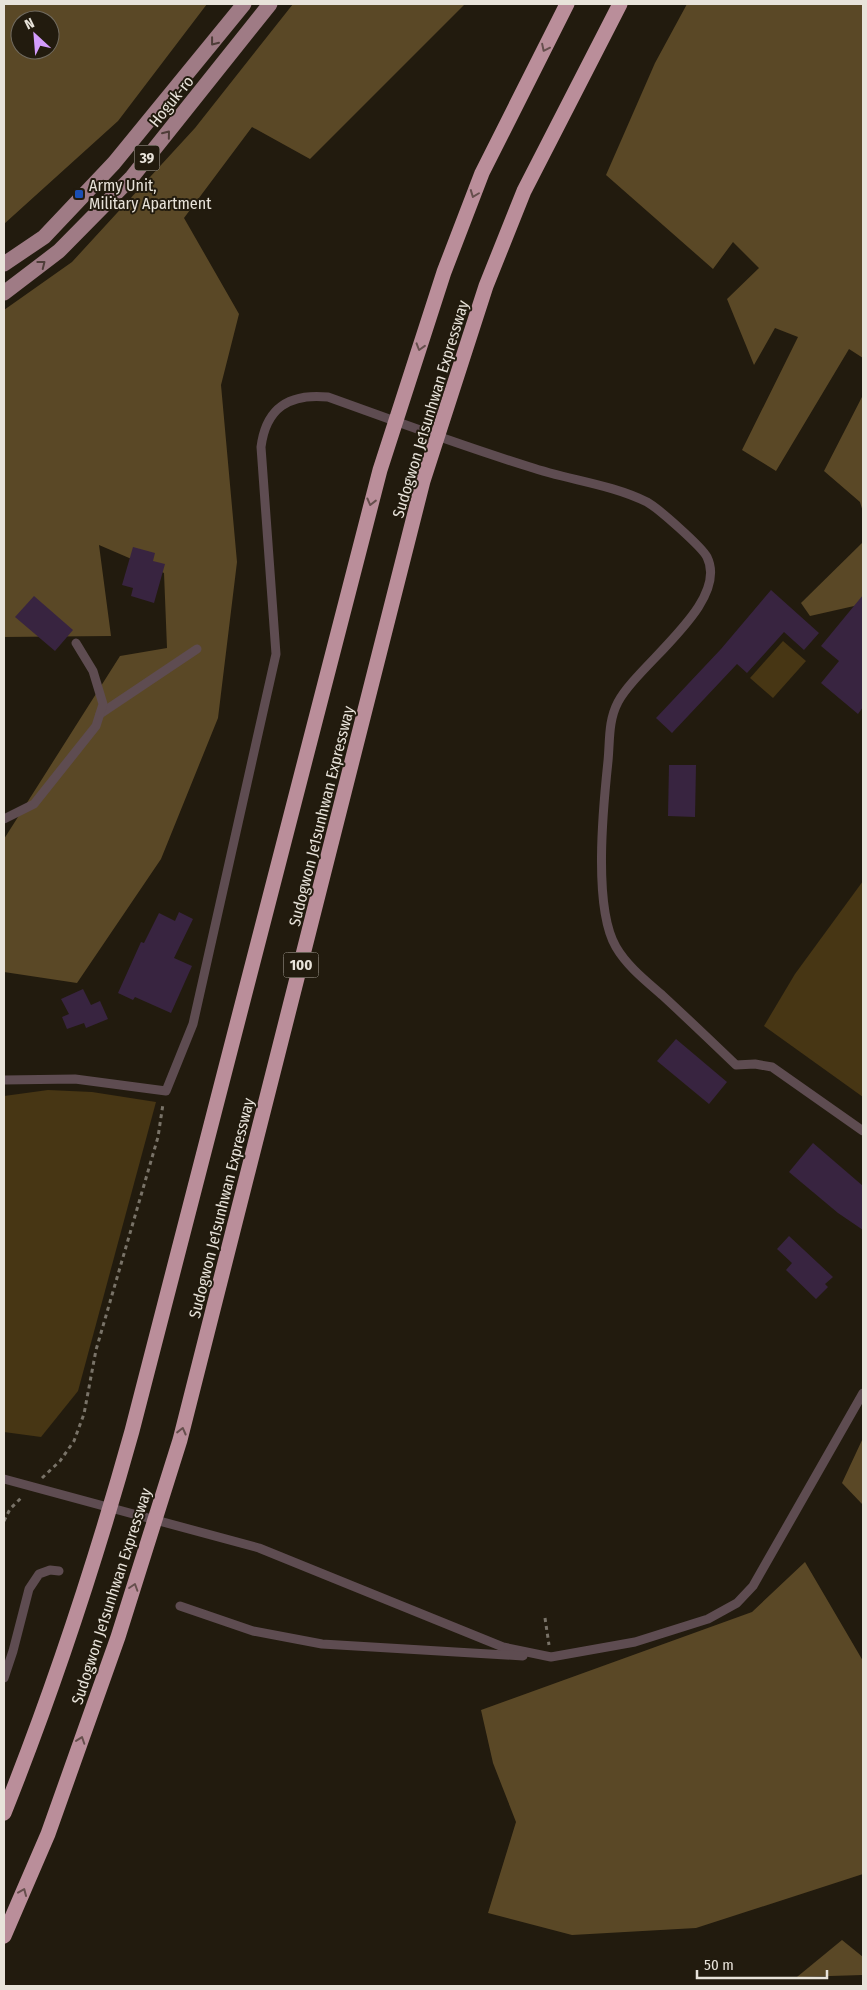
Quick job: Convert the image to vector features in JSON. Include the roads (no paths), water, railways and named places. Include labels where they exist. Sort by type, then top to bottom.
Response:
[{"type":"highway","name":"Sudogwon Je1sunhwan Expressway","points":[[4,1812],[40,1723],[106,1524],[132,1431],[380,470],[444,272],[482,173],[566,4]]},
{"type":"highway","name":"Sudogwon Je1sunhwan Expressway","points":[[4,1936],[52,1825],[148,1546],[180,1440],[423,481],[453,386],[486,286],[524,191],[567,102],[620,4]]},
{"type":"main road","name":"Hoguk-ro","points":[[4,264],[44,238],[114,163],[244,4]]},
{"type":"main road","name":"Hoguk-ro","points":[[4,294],[59,251],[132,177],[270,4]]},
{"type":"lane","points":[[4,1080],[75,1078],[166,1091],[193,1024],[276,654],[261,447],[263,430],[268,418],[280,407],[296,399],[312,395],[328,397],[531,468],[633,496],[650,504],[698,545],[708,558],[711,573],[710,589],[673,638],[641,671],[618,701],[610,721],[602,811],[603,904],[608,931],[617,949],[640,975],[736,1065],[754,1064],[772,1067],[863,1131]]},
{"type":"lane","points":[[4,819],[34,804],[96,726],[103,704],[93,671],[76,643]]},
{"type":"lane","points":[[100,714],[196,649]]},
{"type":"lane","points":[[180,1606],[253,1631],[322,1644],[551,1658],[635,1642],[708,1619],[737,1603],[753,1586],[863,1393]]},
{"type":"lane","points":[[4,1479],[259,1548],[503,1647],[551,1658]]},
{"type":"lane","points":[[4,1678],[14,1651],[29,1589],[39,1574],[50,1570],[59,1571]]},
{"type":"place","name":"Army Unit, Military Apartment","points":[[79,194]]}]
